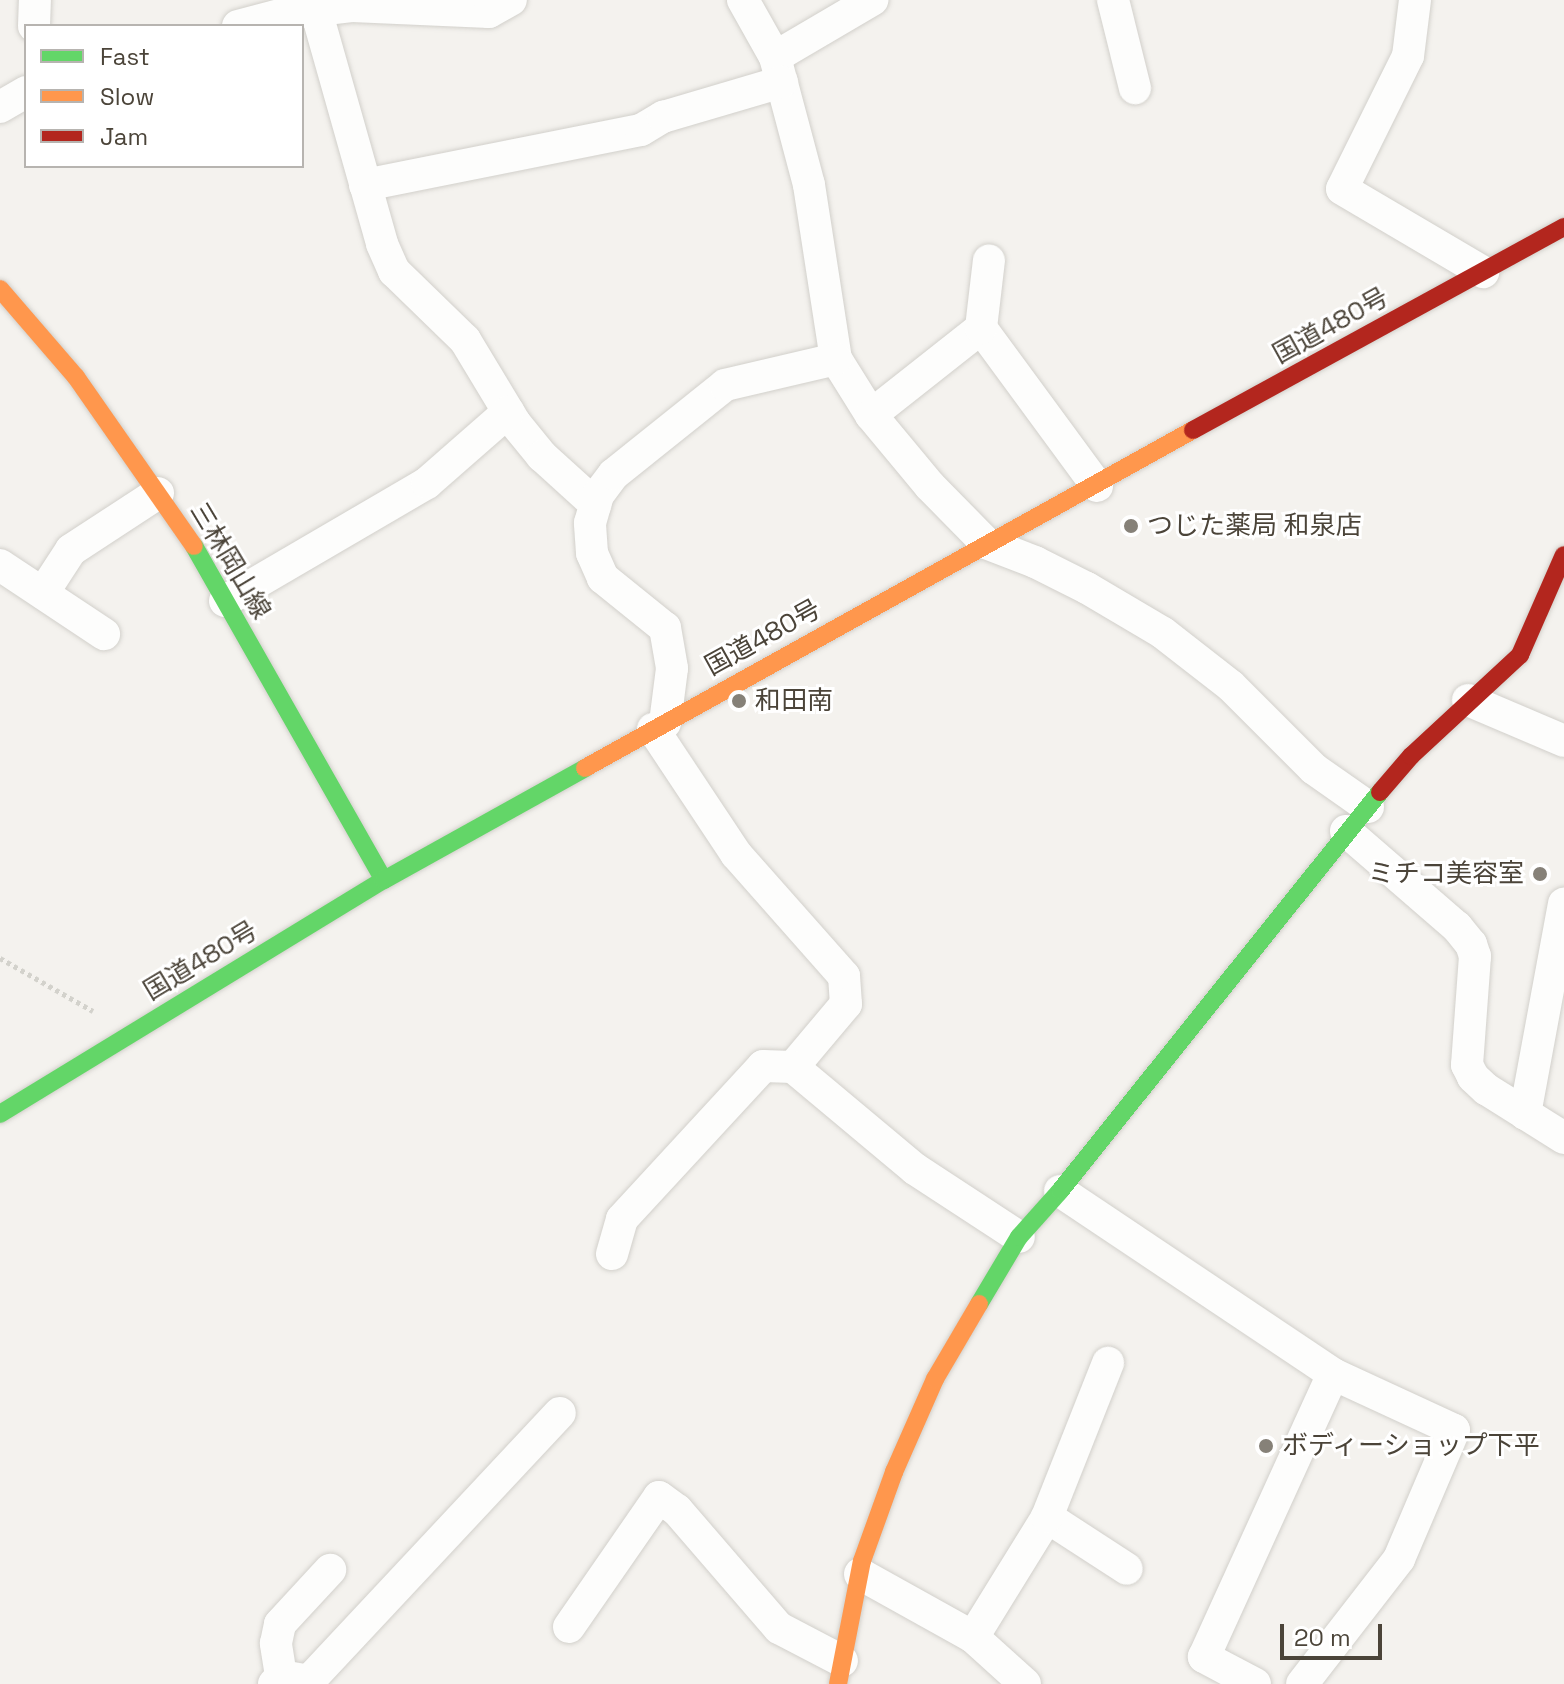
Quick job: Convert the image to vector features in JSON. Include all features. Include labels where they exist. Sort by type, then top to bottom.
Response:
[{"type":"main road","name":"国道480号","points":[[0,1114],[384,880],[986,543],[1097,486],[1564,227]]},
{"type":"main road","name":"三林岡山線","points":[[0,289],[76,377],[190,539],[384,880]]},
{"type":"main road","points":[[840,1673],[860,1574],[894,1472],[935,1379],[1019,1237],[1060,1191],[1346,831],[1411,756],[1520,655],[1564,555]]},
{"type":"street","points":[[34,24],[35,0]]},
{"type":"street","points":[[246,24],[283,14],[352,6],[489,12],[511,0]]},
{"type":"street","points":[[743,0],[778,70],[809,185],[836,359],[871,415],[930,486],[986,543],[1035,562],[1087,588],[1163,633],[1231,686],[1314,769],[1368,807]]},
{"type":"street","points":[[365,185],[641,130],[663,117],[778,70],[872,0]]},
{"type":"street","points":[[1113,0],[1135,88]]},
{"type":"street","points":[[1415,0],[1408,56],[1342,189],[1483,272]]},
{"type":"street","points":[[316,10],[382,244],[394,271],[465,340],[508,412],[542,456],[595,504]]},
{"type":"street","points":[[0,107],[24,93]]},
{"type":"street","points":[[989,260],[981,328],[1097,486]]},
{"type":"street","points":[[871,415],[981,328]]},
{"type":"street","points":[[793,1067],[846,1004],[844,976],[736,854],[659,726],[672,668],[665,628],[603,578],[592,553],[590,523],[595,504],[614,474],[725,385],[836,359]]},
{"type":"street","points":[[225,601],[427,483],[508,412]]},
{"type":"street","points":[[43,593],[71,550],[158,493]]},
{"type":"street","points":[[0,565],[104,634]]},
{"type":"street","points":[[1468,700],[1564,741]]},
{"type":"street","points":[[1346,831],[1457,927],[1471,944],[1475,956],[1467,1065],[1486,1089],[1564,1138]]},
{"type":"street","points":[[1525,1114],[1564,904]]},
{"type":"street","points":[[612,1254],[622,1219],[763,1066],[793,1067],[915,1169],[1019,1237]]},
{"type":"street","points":[[1060,1191],[1333,1374],[1454,1430],[1399,1559],[1302,1684]]},
{"type":"street","points":[[973,1637],[1047,1517],[1108,1363]]},
{"type":"street","points":[[1255,1684],[1204,1657],[1333,1374]]},
{"type":"street","points":[[330,1570],[280,1624],[276,1643],[278,1680],[309,1681],[560,1413]]},
{"type":"street","points":[[569,1627],[659,1497],[677,1510],[779,1628],[840,1673]]},
{"type":"street","points":[[1047,1517],[1127,1569]]},
{"type":"street","points":[[860,1574],[973,1637],[1025,1684]]},
{"type":"path","points":[[0,958],[133,1033]]},
{"type":"traffic: fast","points":[[194,546],[384,880]]},
{"type":"traffic: fast","points":[[0,1114],[384,880],[585,768]]},
{"type":"traffic: fast","points":[[979,1304],[1019,1237],[1060,1191],[1380,792]]},
{"type":"traffic: slow","points":[[0,289],[76,377],[194,546]]},
{"type":"traffic: slow","points":[[585,768],[1193,430]]},
{"type":"traffic: slow","points":[[838,1684],[862,1561],[894,1472],[935,1379],[979,1304]]},
{"type":"traffic: jam","points":[[1193,430],[1564,227]]},
{"type":"traffic: jam","points":[[1380,792],[1411,756],[1520,655],[1564,555]]},
{"type":"place","name":"つじた薬局 和泉店","points":[[1131,526]]},
{"type":"place","name":"和田南","points":[[739,701]]},
{"type":"place","name":"ミチコ美容室","points":[[1540,874]]},
{"type":"place","name":"ボディーショップ下平","points":[[1266,1446]]}]
